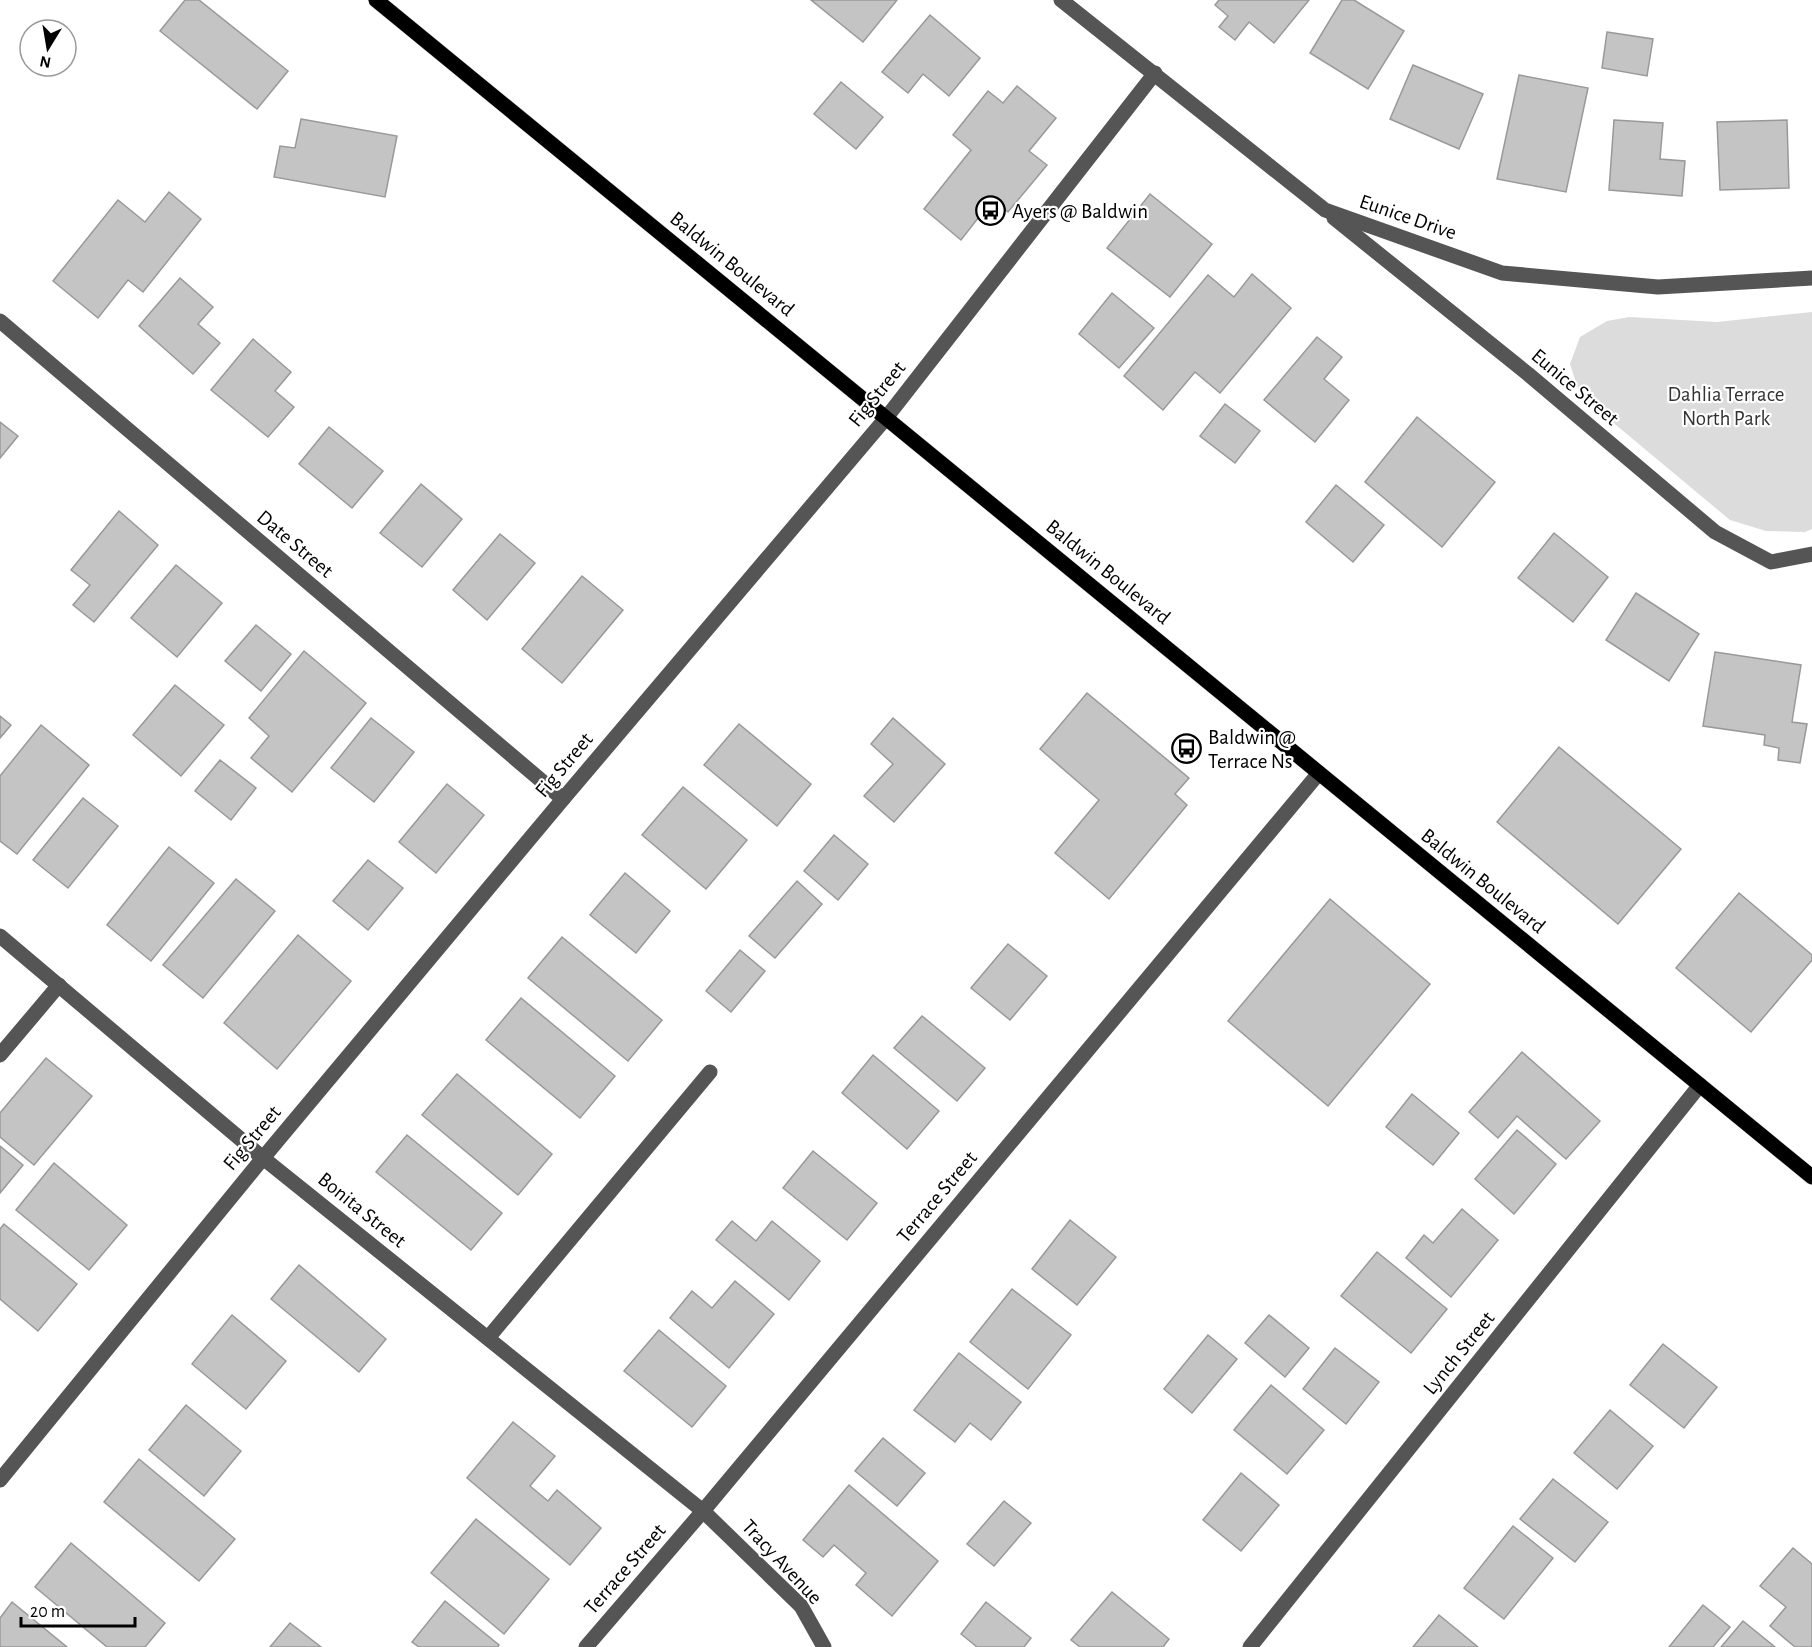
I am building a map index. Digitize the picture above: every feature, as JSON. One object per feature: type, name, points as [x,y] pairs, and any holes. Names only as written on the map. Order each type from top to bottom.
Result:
[{"type":"main road","name":"Baldwin Boulevard","points":[[376,0],[1812,1177]]},
{"type":"street","name":"Eunice Drive","points":[[1061,0],[1325,210],[1502,273],[1658,287],[1812,278]]},
{"type":"street","name":"Fig Street","points":[[0,1480],[263,1158],[886,418],[1155,73]]},
{"type":"street","name":"Eunice Street","points":[[1325,210],[1528,374],[1714,532],[1771,562],[1812,554]]},
{"type":"street","name":"Date Street","points":[[0,321],[563,799]]},
{"type":"street","name":"Terrace Street","points":[[586,1647],[703,1511],[1319,773]]},
{"type":"street","name":"Bonita Street","points":[[0,936],[263,1158],[703,1511]]},
{"type":"street","points":[[0,1055],[58,985]]},
{"type":"street","points":[[488,1338],[710,1072]]},
{"type":"street","name":"Lynch Street","points":[[1250,1647],[1700,1085]]},
{"type":"street","name":"Tracy Avenue","points":[[703,1511],[801,1606],[824,1647]]},
{"type":"green space","name":"Dahlia Terrace North Park","points":[[1812,312],[1812,529],[1805,532],[1766,531],[1730,520],[1580,395],[1570,364],[1580,337],[1607,321],[1629,317],[1717,322]]},
{"type":"building","points":[[185,0],[199,0],[288,71],[257,109],[160,31]]},
{"type":"building","points":[[811,0],[897,0],[863,42]]},
{"type":"building","points":[[1219,0],[1309,0],[1274,43],[1249,22],[1235,40],[1219,27],[1228,16],[1215,5]]},
{"type":"building","points":[[1342,0],[1354,0],[1404,31],[1368,89],[1310,53]]},
{"type":"building","points":[[930,15],[980,58],[949,96],[923,74],[908,93],[882,72]]},
{"type":"building","points":[[1607,32],[1653,39],[1647,76],[1602,68]]},
{"type":"building","points":[[1413,65],[1483,94],[1459,149],[1390,119]]},
{"type":"building","points":[[1519,75],[1588,88],[1566,192],[1497,179]]},
{"type":"building","points":[[841,82],[883,117],[856,149],[814,114]]},
{"type":"building","points":[[1017,86],[1056,118],[1029,151],[1047,165],[1008,212],[993,199],[961,240],[924,209],[971,150],[953,135],[988,91],[1003,103]]},
{"type":"building","points":[[301,119],[397,136],[385,197],[274,177],[280,146],[295,148]]},
{"type":"building","points":[[1614,120],[1663,123],[1660,159],[1685,161],[1682,196],[1609,190]]},
{"type":"building","points":[[1787,120],[1789,188],[1720,190],[1717,122]]},
{"type":"building","points":[[169,192],[201,219],[143,292],[128,280],[98,318],[53,281],[118,200],[145,222]]},
{"type":"building","points":[[1150,194],[1212,244],[1170,297],[1107,248]]},
{"type":"building","points":[[1252,274],[1291,308],[1220,393],[1195,372],[1163,410],[1124,376],[1208,275],[1234,297]]},
{"type":"building","points":[[180,278],[213,307],[198,324],[220,343],[193,374],[139,326]]},
{"type":"building","points":[[1112,293],[1154,328],[1119,368],[1079,334]]},
{"type":"building","points":[[1317,337],[1342,357],[1324,379],[1349,400],[1315,442],[1264,400]]},
{"type":"building","points":[[253,339],[291,372],[275,391],[294,407],[268,437],[211,390]]},
{"type":"building","points":[[1225,404],[1260,431],[1235,463],[1200,436]]},
{"type":"building","points":[[1417,417],[1495,482],[1442,547],[1365,482]]},
{"type":"building","points":[[0,422],[18,436],[0,458]]},
{"type":"building","points":[[329,427],[383,471],[352,508],[299,464]]},
{"type":"building","points":[[421,484],[462,519],[422,567],[380,533]]},
{"type":"building","points":[[1336,485],[1384,525],[1353,562],[1306,522]]},
{"type":"building","points":[[119,511],[158,545],[94,622],[73,605],[90,585],[71,570]]},
{"type":"building","points":[[1554,533],[1608,577],[1573,622],[1518,578]]},
{"type":"building","points":[[500,534],[535,563],[487,620],[453,590]]},
{"type":"building","points":[[176,565],[222,603],[177,657],[131,618]]},
{"type":"building","points":[[582,576],[623,610],[562,683],[522,649]]},
{"type":"building","points":[[1636,593],[1699,634],[1669,681],[1606,640]]},
{"type":"building","points":[[256,625],[291,654],[261,691],[225,661]]},
{"type":"building","points":[[304,651],[366,703],[292,792],[251,758],[269,736],[249,718]]},
{"type":"building","points":[[1715,652],[1801,665],[1792,722],[1807,724],[1800,763],[1778,760],[1779,748],[1764,745],[1765,735],[1703,726]]},
{"type":"building","points":[[175,685],[224,725],[181,776],[133,735]]},
{"type":"building","points":[[1087,693],[1189,778],[1175,794],[1187,805],[1109,899],[1055,853],[1099,800],[1040,749]]},
{"type":"building","points":[[0,716],[11,725],[0,738]]},
{"type":"building","points":[[371,718],[414,752],[374,802],[331,768]]},
{"type":"building","points":[[893,718],[945,764],[894,822],[864,796],[893,764],[871,744]]},
{"type":"building","points":[[739,724],[811,784],[777,826],[704,765]]},
{"type":"building","points":[[41,725],[89,765],[17,854],[0,841],[0,776]]},
{"type":"building","points":[[1559,747],[1681,849],[1618,924],[1497,822]]},
{"type":"building","points":[[220,760],[256,788],[231,820],[195,791]]},
{"type":"building","points":[[447,784],[484,815],[436,873],[399,842]]},
{"type":"building","points":[[683,787],[747,840],[706,889],[642,835]]},
{"type":"building","points":[[83,798],[118,826],[68,888],[33,860]]},
{"type":"building","points":[[834,835],[868,864],[838,900],[804,871]]},
{"type":"building","points":[[169,847],[214,883],[151,961],[107,925]]},
{"type":"building","points":[[368,860],[403,888],[368,930],[333,901]]},
{"type":"building","points":[[625,873],[670,911],[636,953],[590,915]]},
{"type":"building","points":[[236,879],[275,911],[203,998],[163,965]]},
{"type":"building","points":[[797,881],[822,904],[775,958],[749,936]]},
{"type":"building","points":[[1739,893],[1812,955],[1812,960],[1751,1032],[1676,968]]},
{"type":"building","points":[[1330,899],[1430,984],[1328,1106],[1228,1021]]},
{"type":"building","points":[[298,935],[351,981],[277,1069],[224,1023]]},
{"type":"building","points":[[562,937],[662,1020],[628,1061],[528,978]]},
{"type":"building","points":[[1008,944],[1047,976],[1010,1020],[971,988]]},
{"type":"building","points":[[740,950],[765,971],[731,1012],[706,991]]},
{"type":"building","points":[[521,998],[615,1076],[580,1118],[486,1040]]},
{"type":"building","points":[[922,1016],[985,1068],[957,1101],[894,1048]]},
{"type":"building","points":[[1522,1052],[1600,1121],[1566,1159],[1517,1116],[1498,1138],[1469,1112]]},
{"type":"building","points":[[873,1055],[939,1111],[907,1149],[842,1093]]},
{"type":"building","points":[[46,1058],[92,1096],[34,1165],[0,1137],[0,1113]]},
{"type":"building","points":[[457,1074],[552,1154],[518,1195],[422,1115]]},
{"type":"building","points":[[1412,1094],[1459,1133],[1433,1165],[1386,1127]]},
{"type":"building","points":[[1517,1130],[1556,1164],[1514,1214],[1475,1179]]},
{"type":"building","points":[[407,1135],[502,1213],[471,1250],[376,1172]]},
{"type":"building","points":[[0,1146],[23,1165],[0,1193]]},
{"type":"building","points":[[813,1151],[877,1203],[847,1240],[783,1188]]},
{"type":"building","points":[[54,1163],[127,1225],[89,1270],[16,1210]]},
{"type":"building","points":[[1462,1209],[1498,1240],[1451,1297],[1406,1258],[1424,1235],[1433,1243]]},
{"type":"building","points":[[1070,1220],[1116,1257],[1077,1305],[1032,1269]]},
{"type":"building","points":[[732,1221],[756,1241],[772,1221],[820,1261],[789,1300],[716,1240]]},
{"type":"building","points":[[4,1224],[77,1284],[38,1331],[0,1299],[0,1229]]},
{"type":"building","points":[[1377,1252],[1447,1309],[1411,1353],[1341,1296]]},
{"type":"building","points":[[299,1265],[386,1339],[359,1372],[271,1299]]},
{"type":"building","points":[[735,1281],[774,1314],[729,1368],[670,1318],[692,1291],[712,1308]]},
{"type":"building","points":[[1012,1289],[1071,1335],[1028,1389],[970,1342]]},
{"type":"building","points":[[232,1315],[286,1361],[246,1409],[192,1364]]},
{"type":"building","points":[[1269,1315],[1309,1348],[1285,1377],[1245,1343]]},
{"type":"building","points":[[659,1330],[726,1386],[692,1427],[624,1371]]},
{"type":"building","points":[[1208,1335],[1237,1359],[1192,1413],[1164,1389]]},
{"type":"building","points":[[1663,1344],[1717,1387],[1684,1428],[1630,1385]]},
{"type":"building","points":[[1335,1348],[1379,1382],[1346,1424],[1303,1389]]},
{"type":"building","points":[[959,1353],[1021,1402],[991,1440],[970,1423],[955,1442],[914,1410]]},
{"type":"building","points":[[1271,1385],[1324,1430],[1287,1474],[1234,1430]]},
{"type":"building","points":[[186,1405],[241,1451],[204,1496],[149,1450]]},
{"type":"building","points":[[1610,1410],[1653,1446],[1617,1489],[1574,1453]]},
{"type":"building","points":[[513,1422],[555,1456],[530,1486],[548,1501],[557,1490],[601,1528],[570,1565],[467,1478]]},
{"type":"building","points":[[883,1438],[925,1473],[897,1506],[855,1471]]},
{"type":"building","points":[[139,1459],[235,1539],[199,1581],[104,1502]]},
{"type":"building","points":[[1241,1473],[1279,1505],[1241,1551],[1203,1520]]},
{"type":"building","points":[[1553,1479],[1608,1522],[1575,1562],[1520,1519]]},
{"type":"building","points":[[849,1485],[938,1561],[892,1616],[856,1585],[866,1573],[834,1545],[823,1557],[803,1540]]},
{"type":"building","points":[[1004,1501],[1031,1523],[994,1566],[967,1544]]},
{"type":"building","points":[[476,1519],[549,1579],[504,1634],[431,1573]]},
{"type":"building","points":[[1513,1526],[1553,1558],[1504,1619],[1464,1588]]},
{"type":"building","points":[[71,1543],[165,1623],[145,1647],[107,1647],[35,1587]]},
{"type":"building","points":[[1793,1548],[1812,1564],[1812,1647],[1795,1647],[1770,1626],[1786,1607],[1760,1586]]},
{"type":"building","points":[[1112,1592],[1169,1639],[1163,1647],[1080,1647],[1071,1640]]},
{"type":"building","points":[[445,1601],[499,1645],[498,1647],[419,1647],[412,1642]]},
{"type":"building","points":[[12,1602],[67,1647],[0,1647],[0,1618]]},
{"type":"building","points":[[986,1602],[1031,1638],[1024,1647],[977,1647],[961,1634]]},
{"type":"building","points":[[1703,1605],[1730,1627],[1713,1647],[1669,1647]]},
{"type":"building","points":[[1439,1615],[1478,1647],[1413,1647]]},
{"type":"building","points":[[1743,1621],[1775,1647],[1721,1647]]},
{"type":"building","points":[[290,1623],[321,1647],[270,1647]]},
{"type":"place","name":"Ayers @ Baldwin","points":[[991,211]]},
{"type":"place","name":"Baldwin @ Terrace Ns","points":[[1187,749]]}]
